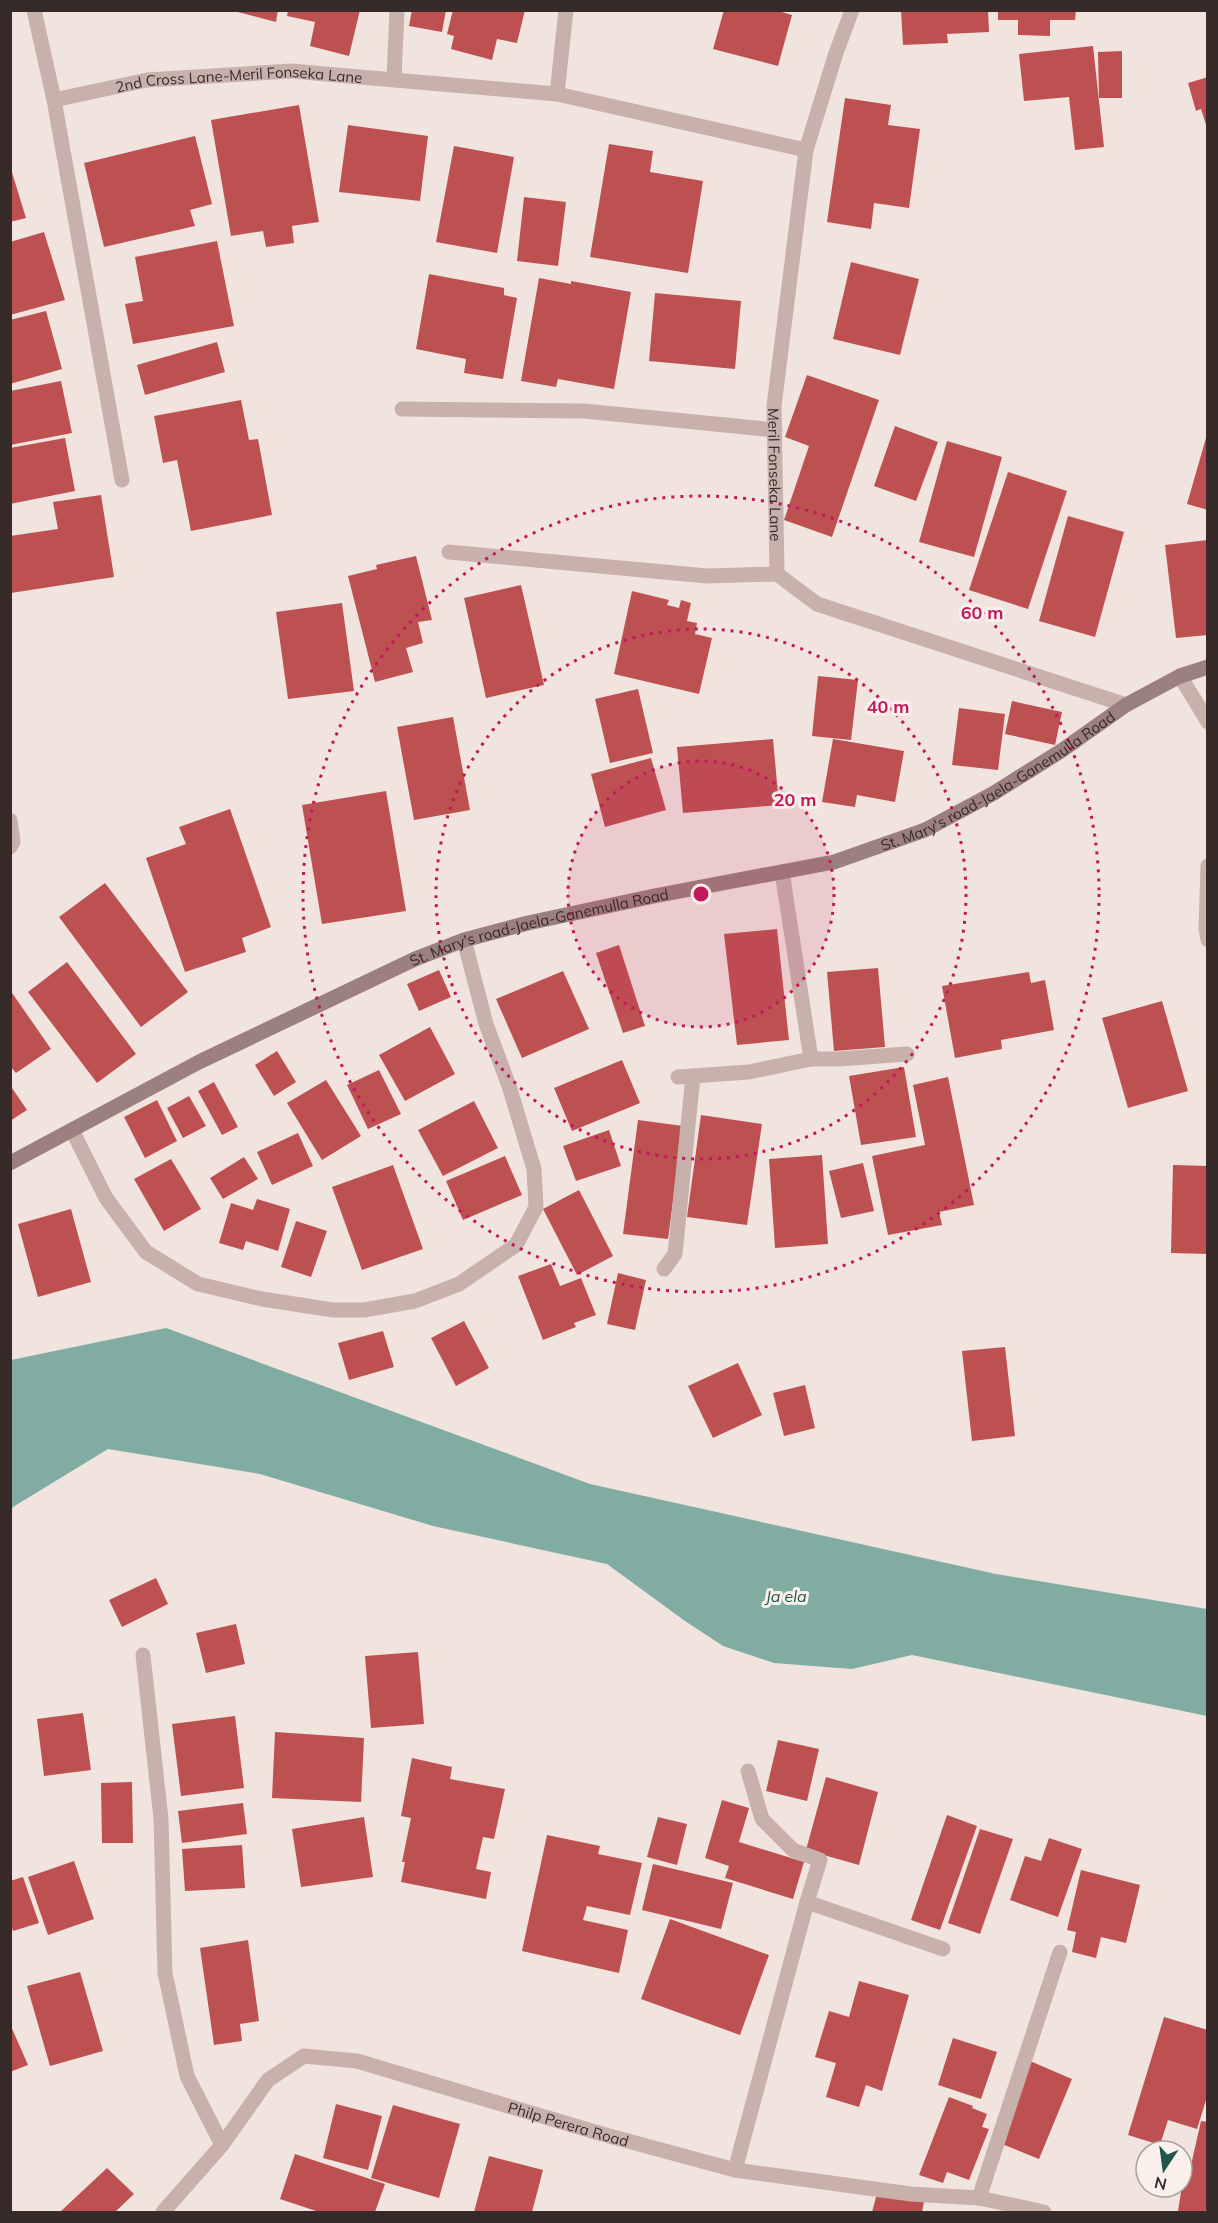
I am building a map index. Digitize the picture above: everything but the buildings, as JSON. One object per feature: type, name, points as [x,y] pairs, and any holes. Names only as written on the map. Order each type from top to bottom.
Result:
[{"type":"main road","name":"St. Mary's road-Jaela-Ganemulla Road","points":[[10,1162],[199,1062],[415,959],[464,940],[528,923],[642,898],[834,862],[925,830],[994,793],[1061,751],[1126,705],[1180,676],[1208,667]]},
{"type":"street","points":[[34,10],[54,100],[122,480]]},
{"type":"street","points":[[394,79],[397,10]]},
{"type":"street","points":[[557,94],[566,10]]},
{"type":"street","name":"Meril Fonseka Lane","points":[[777,574],[774,406],[806,150],[852,10]]},
{"type":"street","name":"2nd Cross Lane-Meril Fonseka Lane","points":[[54,100],[147,80],[291,71],[557,94],[806,150]]},
{"type":"street","points":[[402,409],[584,411],[775,430]]},
{"type":"street","points":[[449,552],[707,576],[777,574],[817,604],[1126,705]]},
{"type":"street","points":[[1180,676],[1208,722]]},
{"type":"street","points":[[10,820],[13,842],[10,847]]},
{"type":"street","points":[[1208,866],[1206,928],[1208,940]]},
{"type":"street","points":[[782,872],[811,1059]]},
{"type":"street","points":[[72,1130],[106,1198],[146,1252],[198,1284],[262,1299],[333,1310],[364,1310],[415,1301],[459,1284],[516,1245],[536,1207],[534,1169],[509,1086],[486,1023],[464,940]]},
{"type":"street","points":[[664,1269],[675,1254],[685,1076],[749,1072],[811,1059],[907,1054]]},
{"type":"street","points":[[143,1655],[161,1819],[165,1972],[187,2076],[222,2145]]},
{"type":"street","points":[[735,2170],[820,1860],[793,1850],[762,1819],[748,1771]]},
{"type":"street","points":[[807,1902],[943,1949]]},
{"type":"street","points":[[979,2198],[1060,1952]]},
{"type":"street","name":"Philp Perera Road","points":[[163,2212],[222,2145],[268,2080],[304,2056],[357,2061],[602,2134],[735,2170],[911,2194],[979,2198],[1044,2212]]},
{"type":"water","name":"Ja ela","points":[[166,1328],[590,1484],[996,1574],[1207,1609],[1207,1716],[912,1655],[852,1669],[774,1663],[723,1646],[607,1564],[433,1526],[260,1474],[108,1449],[13,1507],[11,1511],[11,1360]]}]
